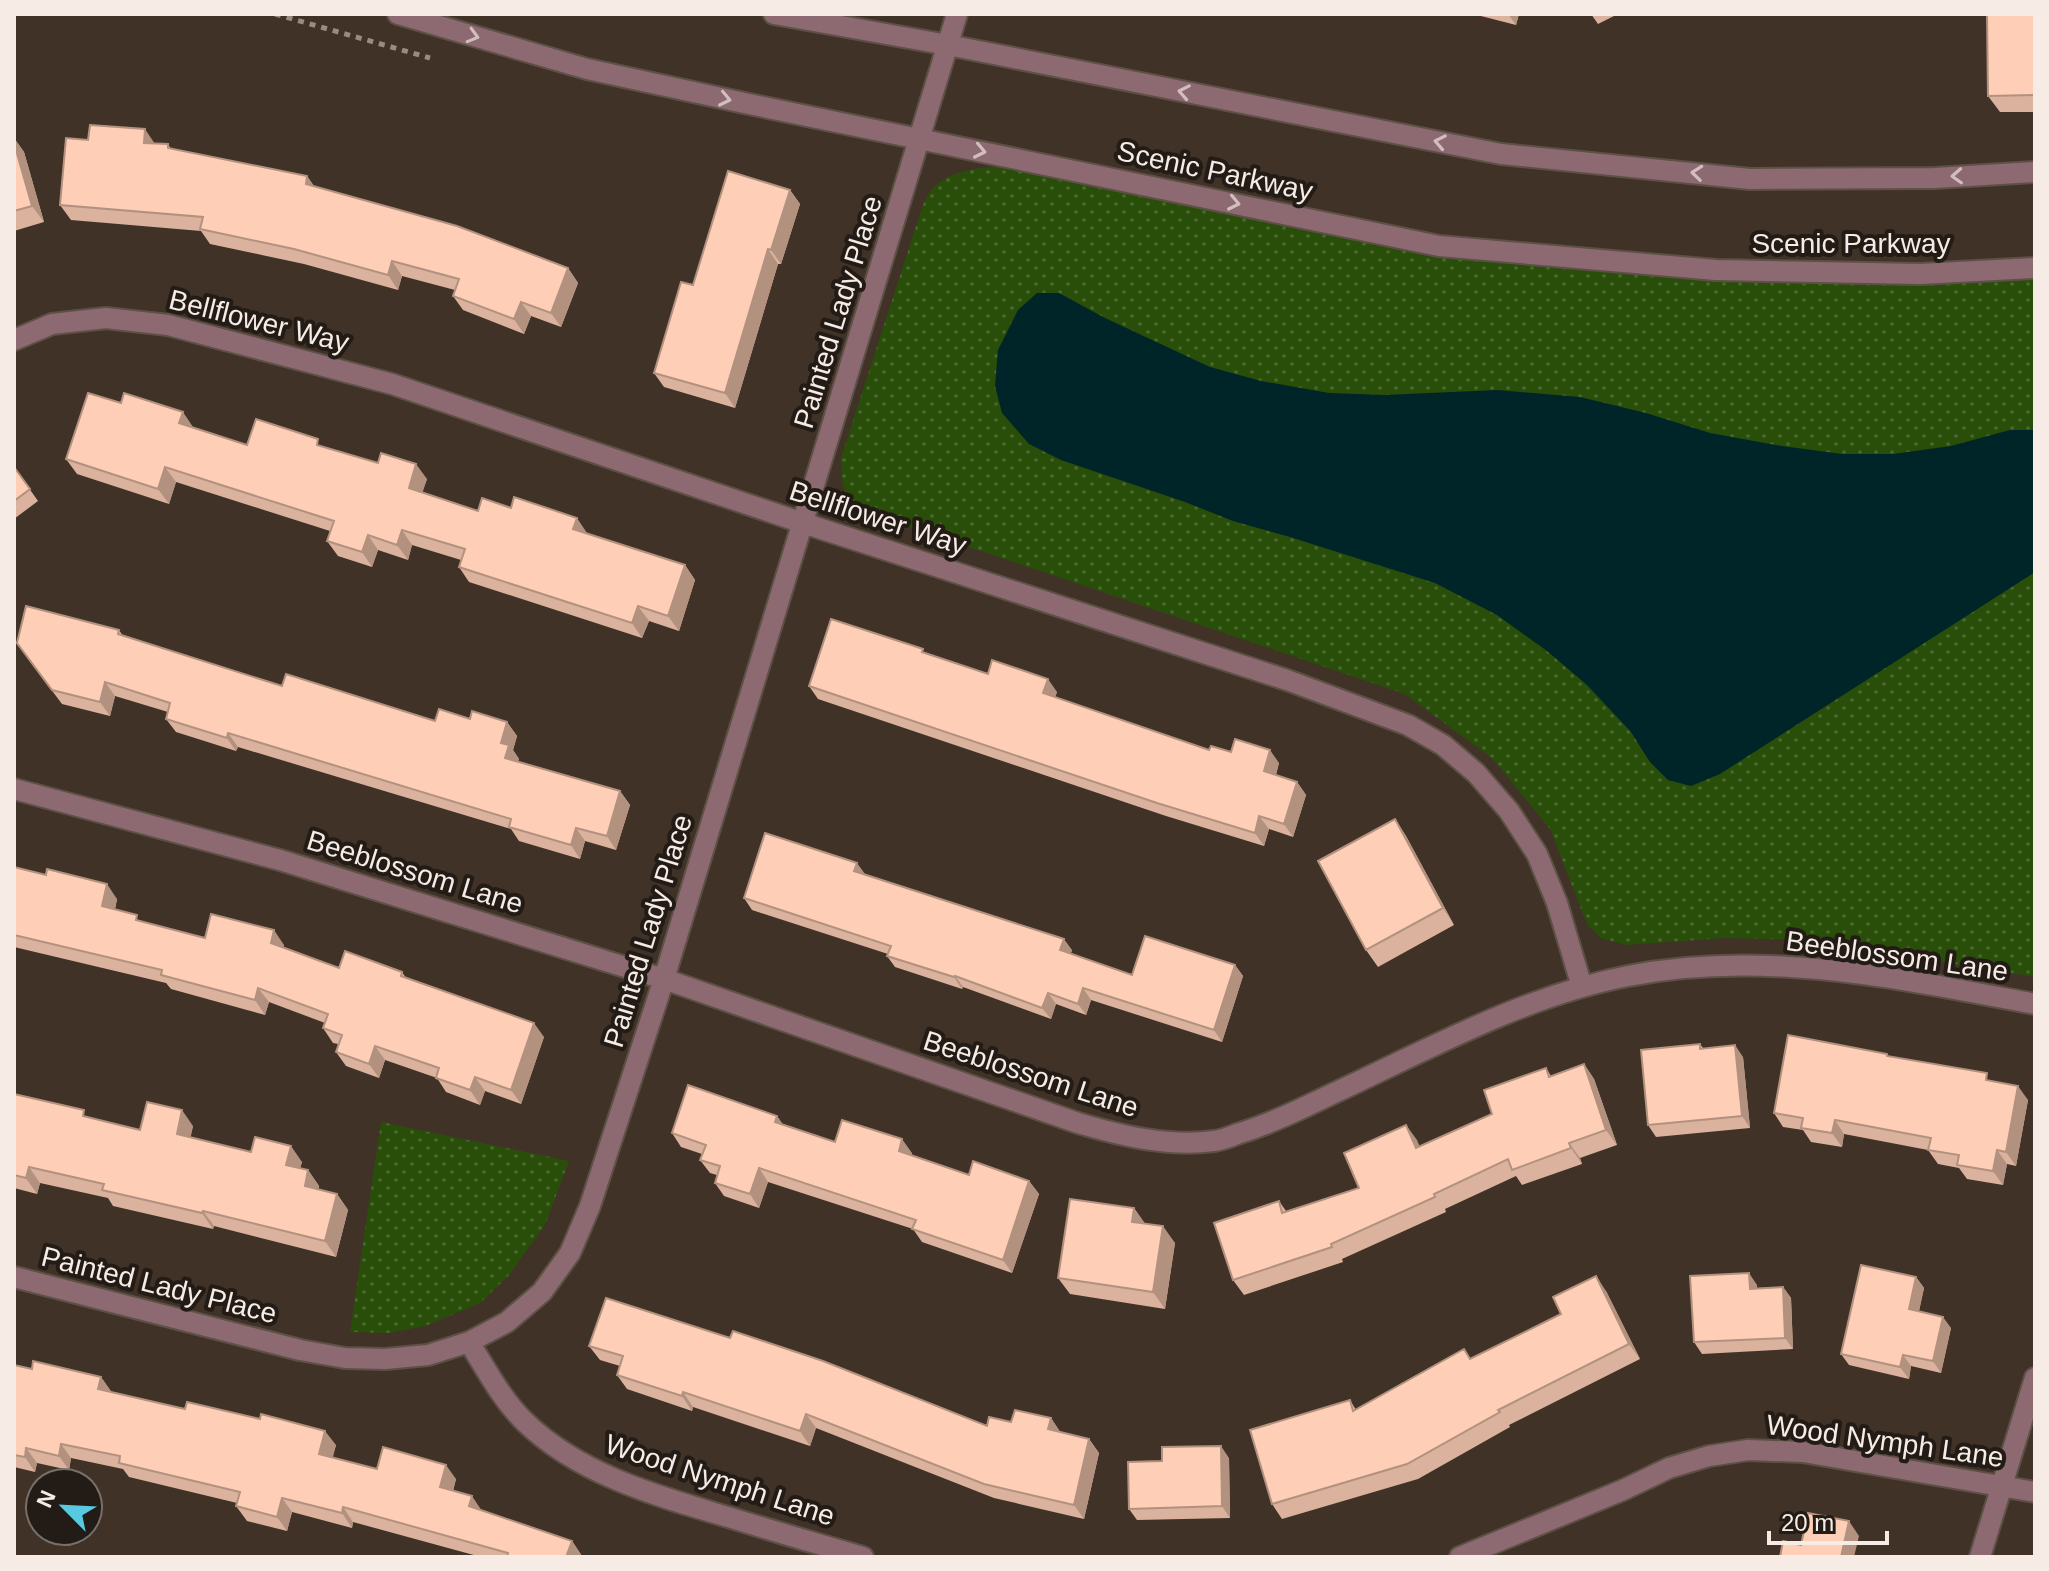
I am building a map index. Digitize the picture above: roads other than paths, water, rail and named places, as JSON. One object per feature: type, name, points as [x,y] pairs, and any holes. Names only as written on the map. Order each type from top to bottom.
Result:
[{"type":"street","name":"Scenic Parkway","points":[[398,14],[587,69],[1439,246],[1716,270],[1920,274],[2035,268]]},
{"type":"street","points":[[774,14],[948,45],[1501,154],[1750,179],[1935,178],[2035,172]]},
{"type":"street","name":"Painted Lady Place","points":[[14,1277],[300,1350],[345,1358],[385,1359],[428,1355],[469,1342],[507,1322],[542,1292],[570,1253],[590,1206],[664,979],[957,14]]},
{"type":"street","name":"Bellflower Way","points":[[14,340],[52,324],[106,318],[168,325],[392,384],[803,523],[1287,680],[1408,725],[1443,745],[1476,773],[1509,811],[1537,854],[1557,903],[1582,987]]},
{"type":"street","name":"Beeblossom Lane","points":[[14,789],[280,860],[664,979],[1078,1123],[1124,1136],[1165,1142],[1216,1141],[1260,1127],[1503,1015],[1582,987],[1629,976],[1689,968],[1765,966],[1827,970],[1901,979],[2035,1004]]},
{"type":"street","name":"Wood Nymph Lane","points":[[469,1342],[523,1421],[554,1447],[602,1475],[685,1505],[863,1557]]},
{"type":"street","points":[[1980,1557],[2035,1378]]},
{"type":"street","name":"Wood Nymph Lane","points":[[1460,1557],[1669,1468],[1709,1456],[1748,1450],[1803,1452],[2035,1492]]},
{"type":"water","points":[[1037,293],[1059,293],[1210,367],[1261,381],[1329,393],[1384,395],[1498,390],[1580,397],[1710,433],[1842,454],[1893,454],[1951,446],[2010,430],[2035,430],[2035,572],[1720,774],[1691,786],[1668,780],[1650,762],[1631,732],[1587,685],[1497,615],[1435,583],[1233,521],[1061,460],[1029,444],[1002,413],[995,386],[998,350],[1018,310]]}]
